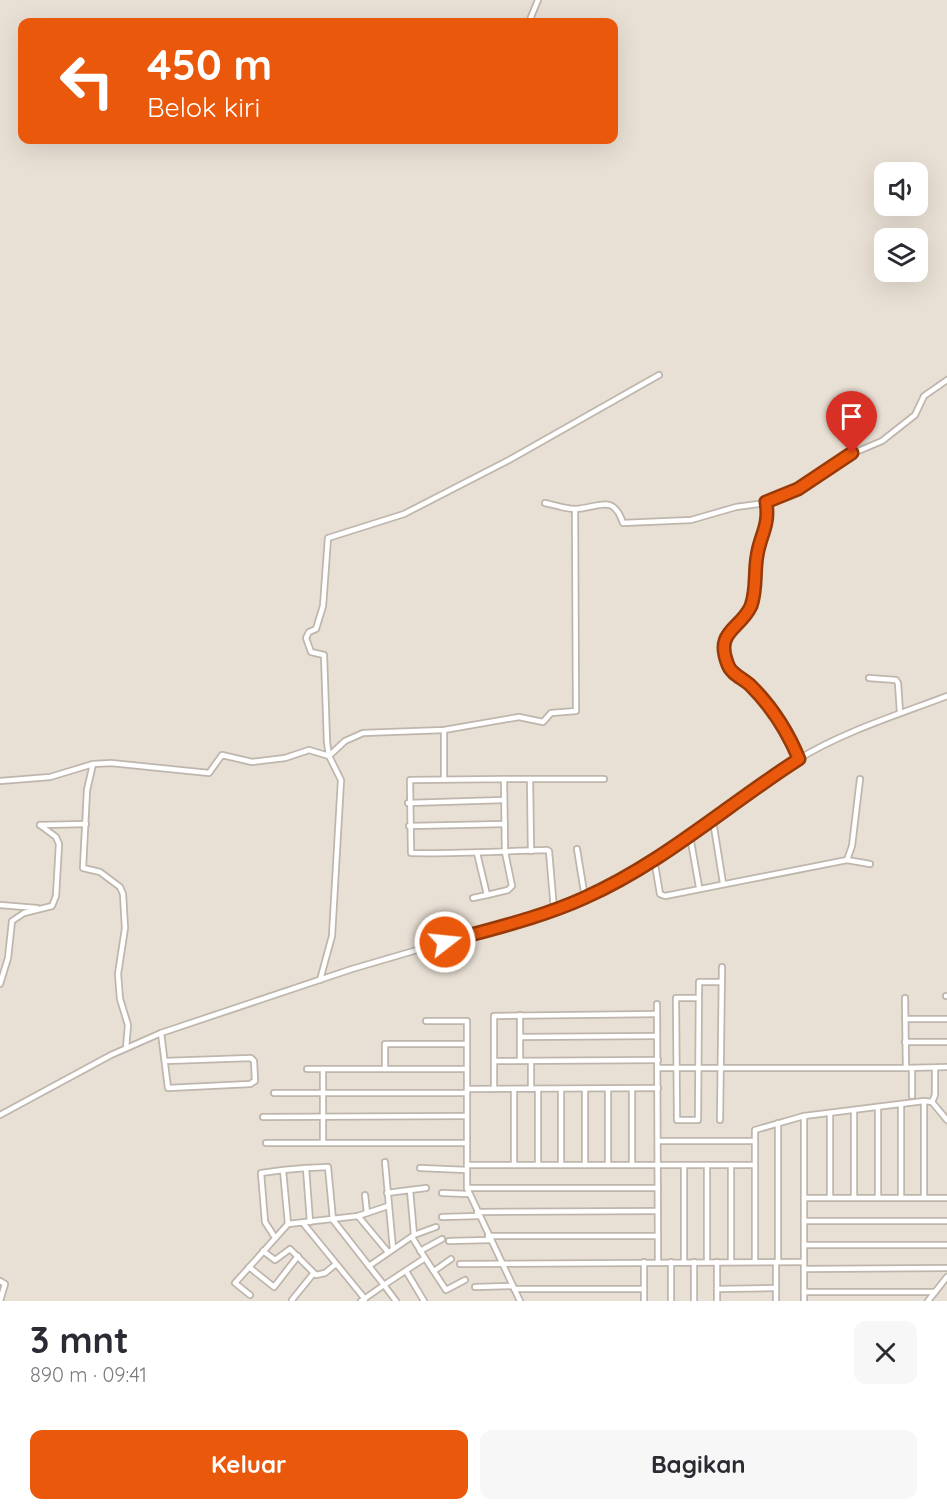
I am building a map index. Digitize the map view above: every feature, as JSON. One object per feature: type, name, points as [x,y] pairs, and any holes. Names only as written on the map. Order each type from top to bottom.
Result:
[{"type":"street","points":[[531,18],[538,0]]},
{"type":"street","points":[[320,980],[332,936],[341,780],[329,756],[324,655],[311,652],[306,638],[309,632],[316,629],[323,606],[328,538],[404,514],[503,463],[659,375]]},
{"type":"street","points":[[545,503],[575,509],[610,505],[619,510],[623,523],[699,519],[721,510],[766,502],[798,489],[844,457],[882,441],[915,415],[924,396],[947,380]]},
{"type":"street","points":[[766,502],[768,523],[757,556],[752,604],[746,615],[726,634],[724,645],[728,666],[750,685],[775,712],[799,759]]},
{"type":"street","points":[[329,756],[345,741],[363,733],[444,730],[519,717],[543,722],[551,713],[576,711],[575,509]]},
{"type":"street","points":[[869,678],[886,678],[898,683],[900,713]]},
{"type":"street","points":[[0,1115],[126,1048],[161,1033],[320,980],[554,910],[585,898],[690,836],[799,759],[841,737],[947,696]]},
{"type":"street","points":[[444,730],[444,779]]},
{"type":"street","points":[[0,781],[51,777],[93,764],[111,763],[210,774],[222,755],[252,762],[285,758],[309,750],[329,756]]},
{"type":"street","points":[[93,764],[87,790],[83,868],[100,872],[113,881],[120,887],[124,900],[125,928],[118,974],[120,999],[128,1025],[126,1048]]},
{"type":"street","points":[[530,779],[531,851]]},
{"type":"street","points":[[554,910],[550,853],[547,850],[411,853],[408,803],[410,780],[604,779]]},
{"type":"street","points":[[847,860],[852,846],[860,779]]},
{"type":"street","points":[[473,898],[511,888],[505,852],[504,780]]},
{"type":"street","points":[[408,803],[504,800]]},
{"type":"street","points":[[713,821],[723,883]]},
{"type":"street","points":[[0,984],[8,958],[12,921],[24,913],[49,907],[56,896],[59,844],[56,837],[40,825],[86,824]]},
{"type":"street","points":[[409,826],[505,824]]},
{"type":"street","points":[[690,836],[699,887]]},
{"type":"street","points":[[577,849],[585,898]]},
{"type":"street","points":[[477,853],[487,895]]},
{"type":"street","points":[[654,859],[660,894],[847,860],[870,864]]},
{"type":"street","points":[[0,905],[49,907]]},
{"type":"street","points":[[720,1120],[722,967]]},
{"type":"street","points":[[699,998],[675,998],[677,1120],[698,1120],[699,1068],[699,998],[699,982],[722,982]]},
{"type":"street","points":[[905,998],[905,1042],[912,1096]]},
{"type":"street","points":[[657,1004],[658,1262]]},
{"type":"street","points":[[494,1089],[494,1016],[657,1014]]},
{"type":"street","points":[[520,1015],[520,1061]]},
{"type":"street","points":[[905,1019],[947,1019]]},
{"type":"street","points":[[426,1021],[467,1021],[468,1191],[520,1301]]},
{"type":"street","points":[[161,1033],[168,1088],[250,1084],[255,1081],[254,1061],[251,1058],[165,1061]]},
{"type":"street","points":[[520,1037],[657,1036]]},
{"type":"street","points":[[905,1042],[947,1042]]},
{"type":"street","points":[[385,1069],[385,1044],[466,1044]]},
{"type":"street","points":[[494,1061],[657,1060]]},
{"type":"street","points":[[531,1061],[535,1089],[538,1165]]},
{"type":"street","points":[[657,1068],[947,1067]]},
{"type":"street","points":[[932,1102],[935,1095],[935,1068]]},
{"type":"street","points":[[307,1069],[467,1069]]},
{"type":"street","points":[[322,1069],[323,1143]]},
{"type":"street","points":[[514,1089],[514,1165]]},
{"type":"street","points":[[561,1089],[561,1165]]},
{"type":"street","points":[[585,1089],[585,1165]]},
{"type":"street","points":[[608,1089],[608,1165]]},
{"type":"street","points":[[632,1089],[632,1165]]},
{"type":"street","points":[[274,1093],[658,1089]]},
{"type":"street","points":[[924,1101],[924,1198]]},
{"type":"street","points":[[755,1262],[755,1130],[804,1116],[924,1101],[932,1102],[947,1119]]},
{"type":"street","points":[[901,1104],[901,1198]]},
{"type":"street","points":[[878,1107],[878,1198]]},
{"type":"street","points":[[854,1110],[854,1198]]},
{"type":"street","points":[[830,1113],[830,1198]]},
{"type":"street","points":[[262,1116],[467,1116]]},
{"type":"street","points":[[804,1116],[804,1301]]},
{"type":"street","points":[[776,1301],[778,1123]]},
{"type":"street","points":[[658,1141],[755,1141]]},
{"type":"street","points":[[266,1143],[467,1143]]},
{"type":"street","points":[[385,1162],[390,1251]]},
{"type":"street","points":[[420,1168],[514,1165],[755,1165]]},
{"type":"street","points":[[684,1165],[684,1262]]},
{"type":"street","points":[[707,1165],[707,1262]]},
{"type":"street","points":[[731,1165],[731,1262]]},
{"type":"street","points":[[274,1236],[265,1222],[260,1174],[328,1167],[333,1220],[396,1301]]},
{"type":"street","points":[[306,1168],[310,1222]]},
{"type":"street","points":[[283,1170],[288,1224]]},
{"type":"street","points":[[387,1193],[426,1188]]},
{"type":"street","points":[[442,1193],[658,1188]]},
{"type":"street","points":[[410,1191],[413,1236],[420,1251],[446,1290],[465,1280]]},
{"type":"street","points":[[364,1195],[367,1213]]},
{"type":"street","points":[[804,1198],[947,1198]]},
{"type":"street","points":[[250,1295],[235,1284],[274,1236],[288,1224],[358,1216],[388,1206]]},
{"type":"street","points":[[442,1216],[658,1211]]},
{"type":"street","points":[[358,1216],[390,1251]]},
{"type":"street","points":[[804,1221],[947,1221]]},
{"type":"street","points":[[303,1223],[364,1300],[425,1258]]},
{"type":"street","points":[[369,1266],[413,1236],[436,1227]]},
{"type":"street","points":[[449,1240],[658,1236]]},
{"type":"street","points":[[420,1251],[442,1239]]},
{"type":"street","points":[[804,1245],[947,1245]]},
{"type":"street","points":[[263,1251],[275,1260],[289,1249],[313,1274],[320,1275],[336,1264]]},
{"type":"street","points":[[249,1266],[274,1287],[298,1256]]},
{"type":"street","points":[[434,1271],[451,1259]]},
{"type":"street","points":[[644,1262],[644,1301]]},
{"type":"street","points":[[670,1262],[670,1301]]},
{"type":"street","points":[[694,1262],[694,1301]]},
{"type":"street","points":[[717,1262],[717,1301]]},
{"type":"street","points":[[460,1264],[804,1262]]},
{"type":"street","points":[[804,1269],[947,1268]]},
{"type":"street","points":[[406,1271],[424,1301]]},
{"type":"street","points":[[292,1300],[313,1274]]},
{"type":"street","points":[[928,1301],[947,1276]]},
{"type":"street","points":[[0,1281],[5,1284],[0,1301]]},
{"type":"street","points":[[475,1287],[644,1289]]},
{"type":"street","points":[[717,1288],[776,1288]]},
{"type":"street","points":[[804,1292],[935,1292]]},
{"type":"route","points":[[445,942],[554,910],[585,898],[623,878],[690,836],[799,759],[784,725],[775,712],[750,685],[731,671],[724,645],[726,634],[746,615],[752,604],[757,556],[768,523],[766,502],[798,489],[852,453]]}]
